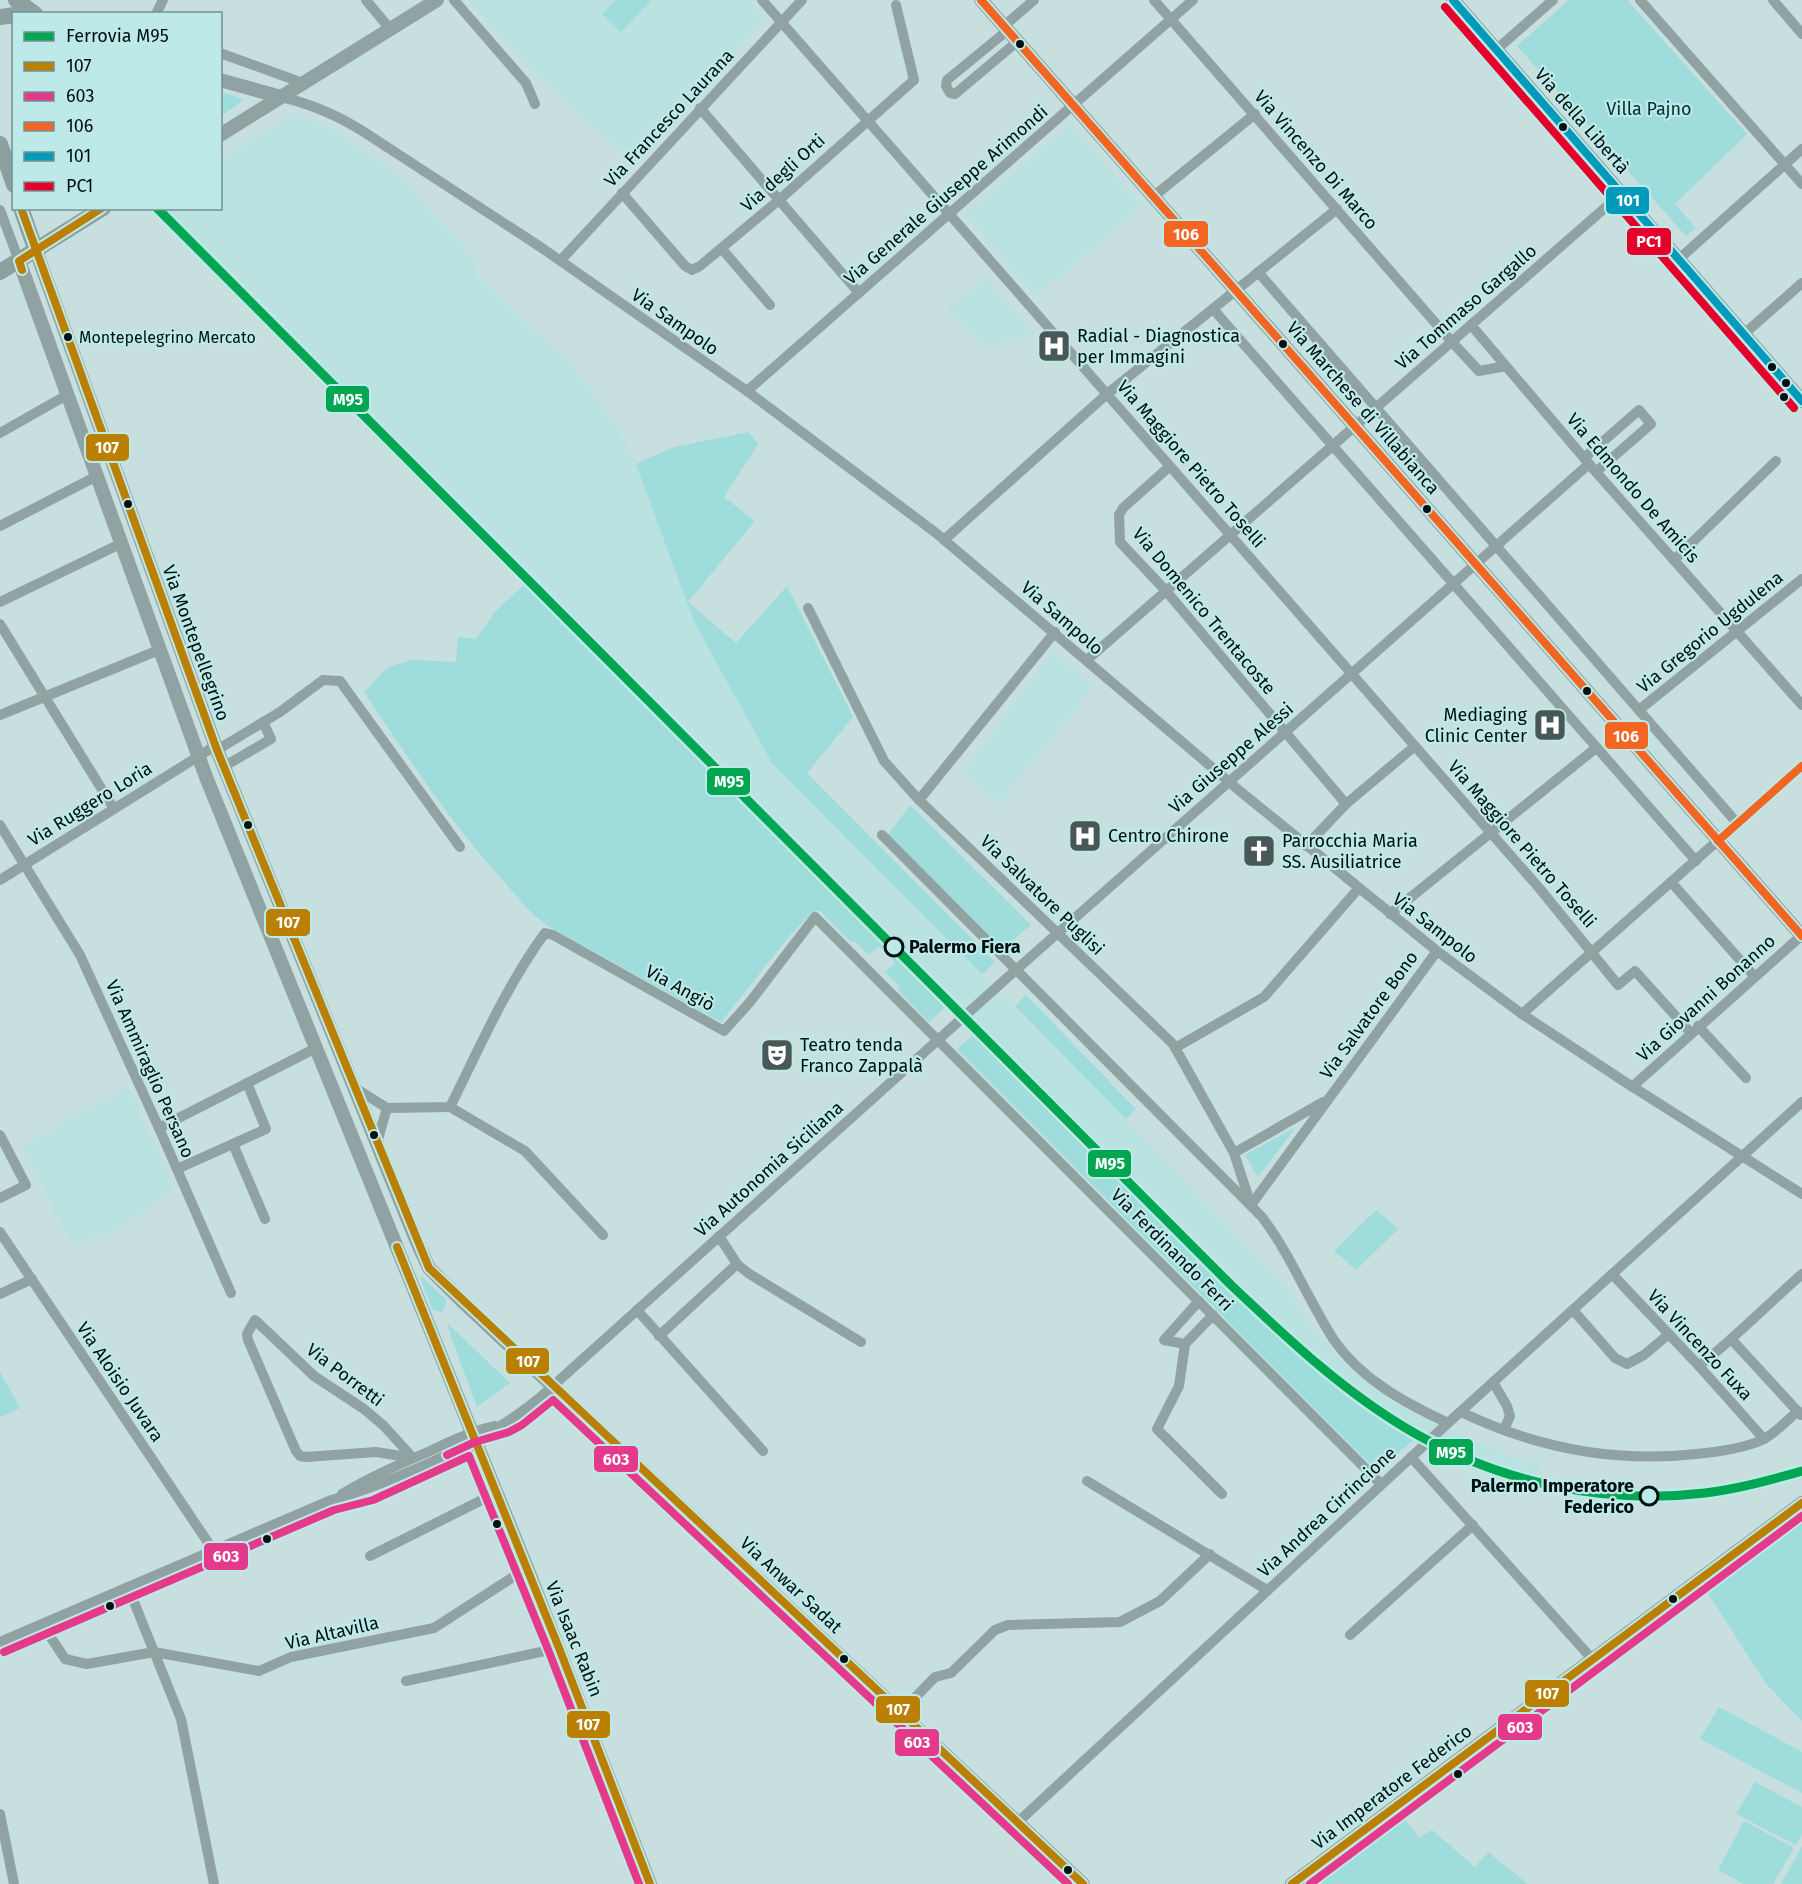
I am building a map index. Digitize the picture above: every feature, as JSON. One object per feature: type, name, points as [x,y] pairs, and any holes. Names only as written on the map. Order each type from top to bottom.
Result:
[{"type":"main road","points":[[16,0],[31,12]]},
{"type":"main road","points":[[0,144],[12,179]]},
{"type":"main road","points":[[22,210],[36,251]]},
{"type":"main road","points":[[0,273],[17,255],[36,251],[100,210]]},
{"type":"street","points":[[366,0],[390,29]]},
{"type":"street","points":[[222,134],[437,0]]},
{"type":"street","points":[[454,0],[526,83],[535,104]]},
{"type":"street","name":"Via Maggiore Pietro Toselli","points":[[762,0],[1352,674],[1618,985],[1635,971],[1695,1029]]},
{"type":"street","name":"Via Francesco Laurana","points":[[561,260],[802,0]]},
{"type":"street","name":"Via Marchese di Villabianca","points":[[981,0],[1007,26],[1238,288],[1720,839],[1802,936]]},
{"type":"street","name":"Via Marchese di Villabianca","points":[[989,0],[1018,41],[1076,104]]},
{"type":"street","points":[[1018,41],[955,94],[950,93],[946,86],[947,80],[1034,0]]},
{"type":"street","name":"Via Vincenzo Di Marco","points":[[1154,0],[1452,342]]},
{"type":"street","name":"Via Generale Giuseppe Arimondi","points":[[747,391],[1193,0]]},
{"type":"street","name":"Via della Libertà","points":[[1453,0],[1802,400]]},
{"type":"street","points":[[1497,49],[1553,0]]},
{"type":"street","points":[[1640,0],[1802,184]]},
{"type":"street","points":[[1778,2],[1802,34]]},
{"type":"street","name":"Via degli Orti","points":[[622,193],[685,266],[692,270],[700,266],[779,200],[914,80],[896,5]]},
{"type":"street","points":[[222,54],[303,83]]},
{"type":"street","points":[[222,81],[281,97]]},
{"type":"street","name":"Via Sampolo","points":[[281,97],[308,103],[336,114],[561,260],[747,391],[944,540],[1228,782],[1437,951],[1522,1014],[1632,1087],[1802,1194]]},
{"type":"street","points":[[700,108],[859,293]]},
{"type":"street","points":[[1156,195],[1255,114]]},
{"type":"street","points":[[1679,259],[1802,149]]},
{"type":"street","name":"Via Tommaso Gargallo","points":[[1087,660],[1622,194]]},
{"type":"street","points":[[944,540],[1107,394],[1337,209]]},
{"type":"street","points":[[0,210],[17,255]]},
{"type":"street","points":[[722,249],[770,305]]},
{"type":"street","name":"Via Montepellegrino","points":[[36,251],[223,767],[429,1268]]},
{"type":"street","name":"Via Montepellegrino","points":[[17,255],[198,757],[473,1437]]},
{"type":"street","name":"Via Marchese di Villabianca","points":[[1258,272],[1737,823]]},
{"type":"street","points":[[1744,334],[1802,283]]},
{"type":"street","points":[[36,307],[53,301]]},
{"type":"street","points":[[1213,309],[1695,861]]},
{"type":"street","name":"Via Edmondo De Amicis","points":[[1471,325],[1590,465],[1802,705]]},
{"type":"street","points":[[1452,342],[1479,371],[1506,366]]},
{"type":"street","points":[[0,433],[68,395]]},
{"type":"street","points":[[1640,410],[1651,424],[1590,465],[1640,410]]},
{"type":"street","points":[[1674,560],[1776,461]]},
{"type":"street","name":"Via Giuseppe Alessi","points":[[1012,974],[1590,465]]},
{"type":"street","name":"Via Domenico Trentacoste","points":[[1170,467],[1123,508],[1119,515],[1120,542],[1166,591],[1347,804]]},
{"type":"street","points":[[0,526],[96,476]]},
{"type":"street","points":[[0,602],[120,544]]},
{"type":"street","name":"Via Gregorio Ugdulena","points":[[1639,711],[1802,579]]},
{"type":"street","name":"Via Salvatore Puglisi","points":[[808,608],[884,761],[919,800],[1175,1048],[1234,1153],[1262,1216],[1281,1243],[1320,1317],[1349,1358],[1377,1384],[1399,1399],[1448,1423]]},
{"type":"street","points":[[0,624],[114,809]]},
{"type":"street","points":[[919,800],[1053,634]]},
{"type":"street","points":[[0,715],[159,650]]},
{"type":"street","name":"Via Ruggero Loria","points":[[0,880],[198,757],[263,722],[323,680],[340,681],[460,847]]},
{"type":"street","points":[[223,767],[271,739],[263,722]]},
{"type":"street","points":[[1306,846],[1347,804],[1414,746]]},
{"type":"street","points":[[1390,914],[1596,748]]},
{"type":"street","points":[[1522,1014],[1802,766]]},
{"type":"street","name":"Via Ammiraglio Persano","points":[[0,825],[80,955],[231,1293]]},
{"type":"street","name":"Via Salvatore Puglisi","points":[[882,835],[1012,974],[1254,1201]]},
{"type":"street","points":[[1671,882],[1755,977]]},
{"type":"street","points":[[1175,1048],[1264,997],[1358,889]]},
{"type":"street","name":"Via Angiò","points":[[450,1107],[532,950],[545,933],[553,935],[724,1031],[750,1002],[815,917],[942,1036]]},
{"type":"street","name":"Via Giovanni Bonanno","points":[[1632,1087],[1802,936]]},
{"type":"street","name":"Via Salvatore Bono","points":[[1254,1201],[1437,951]]},
{"type":"street","name":"Via Autonomia Siciliana","points":[[473,1437],[515,1417],[552,1386],[1012,974]]},
{"type":"street","points":[[297,1001],[316,994]]},
{"type":"street","points":[[1695,1029],[1746,1078]]},
{"type":"street","name":"Via Ferdinando Ferri","points":[[942,1036],[1199,1301],[1382,1484]]},
{"type":"street","points":[[159,1128],[316,1048]]},
{"type":"street","points":[[177,1169],[266,1129],[247,1083]]},
{"type":"street","points":[[355,1088],[387,1108],[450,1107],[525,1151],[603,1235]]},
{"type":"street","name":"Via Salvatore Bono","points":[[1234,1153],[1328,1099]]},
{"type":"street","name":"Via Andrea Cirrincione","points":[[1017,1823],[1448,1423],[1802,1102]]},
{"type":"street","points":[[377,1143],[387,1108]]},
{"type":"street","points":[[0,1136],[26,1185],[0,1198]]},
{"type":"street","points":[[233,1144],[265,1219]]},
{"type":"street","name":"Via Aloisio Juvara","points":[[0,1232],[213,1550]]},
{"type":"street","points":[[719,1236],[737,1264],[861,1342]]},
{"type":"street","points":[[398,1250],[417,1242]]},
{"type":"street","points":[[659,1336],[737,1264]]},
{"type":"street","name":"Via Anwar Sadat","points":[[429,1268],[1083,1884]]},
{"type":"street","name":"Via Vincenzo Fuxa","points":[[1612,1274],[1764,1439]]},
{"type":"street","points":[[1699,1366],[1732,1340],[1749,1321],[1802,1274]]},
{"type":"street","points":[[0,1294],[32,1279]]},
{"type":"street","points":[[1185,1344],[1164,1340],[1199,1301]]},
{"type":"street","points":[[637,1310],[763,1451]]},
{"type":"street","points":[[1573,1310],[1615,1358],[1627,1364],[1644,1355],[1669,1334]]},
{"type":"street","points":[[1213,1315],[1185,1344],[1179,1386],[1157,1429],[1222,1494]]},
{"type":"street","name":"Via Porretti","points":[[255,1320],[314,1376],[371,1414],[413,1458],[376,1452],[300,1456],[248,1340],[247,1334],[255,1320]]},
{"type":"street","points":[[1461,1412],[1541,1443],[1607,1455],[1668,1457],[1724,1451],[1764,1439],[1800,1413],[1732,1340]]},
{"type":"street","points":[[1493,1382],[1510,1416],[1504,1430]]},
{"type":"street","points":[[332,1500],[365,1479],[413,1458],[473,1437]]},
{"type":"street","points":[[0,1641],[332,1500],[369,1490],[473,1437]]},
{"type":"street","name":"Via Isaac Rabin","points":[[473,1437],[559,1648],[650,1884]]},
{"type":"street","points":[[1411,1457],[1593,1660]]},
{"type":"street","points":[[1087,1481],[1268,1590]]},
{"type":"street","points":[[370,1556],[496,1493]]},
{"type":"street","name":"Via Imperatore Federico","points":[[1292,1884],[1802,1503]]},
{"type":"street","points":[[1350,1635],[1473,1526]]},
{"type":"street","points":[[901,1713],[935,1677],[951,1673],[995,1630],[1008,1625],[1120,1622],[1160,1601],[1210,1554]]},
{"type":"street","name":"Via Altavilla","points":[[42,1624],[65,1659],[87,1664],[154,1652],[259,1671],[291,1657],[434,1628],[527,1568]]},
{"type":"street","points":[[128,1587],[185,1732],[214,1884]]},
{"type":"street","points":[[406,1681],[559,1648]]},
{"type":"street","points":[[0,1814],[4,1851],[14,1884]]},
{"type":"shaded area","points":[[749,0],[766,19],[631,162],[570,104],[536,76],[469,1]]},
{"type":"shaded area","points":[[294,114],[331,129],[398,175],[475,260],[479,278],[572,366],[620,431],[640,473],[695,624],[772,763],[1126,1119],[1289,1289],[1308,1323],[1336,1357],[1386,1397],[1439,1425],[1505,1454],[1542,1466],[1537,1486],[1466,1464],[1389,1423],[1340,1389],[1234,1294],[587,648],[450,507],[148,210],[222,210],[222,159]]},
{"type":"shaded area","points":[[1071,124],[1142,206],[1036,297],[965,214]]},
{"type":"shaded area","points":[[986,277],[1034,336],[983,346],[948,309]]},
{"type":"shaded area","points":[[1052,652],[1094,686],[1000,803],[962,773]]},
{"type":"shaded area","points":[[128,1086],[175,1189],[118,1228],[77,1245],[70,1243],[23,1146]]},
{"type":"green space","points":[[616,0],[652,0],[621,32],[602,14]]},
{"type":"green space","name":"Villa Pajno","points":[[1569,0],[1627,0],[1747,134],[1675,204],[1696,228],[1686,236],[1517,46]]},
{"type":"green space","points":[[222,92],[243,99],[222,115]]},
{"type":"green space","points":[[749,432],[758,444],[724,497],[755,521],[688,602],[736,643],[787,586],[853,717],[807,773],[995,962],[982,974],[772,763],[695,624],[636,464],[674,447]]},
{"type":"green space","points":[[525,584],[886,945],[882,949],[878,947],[869,955],[856,942],[850,941],[820,911],[814,911],[792,933],[721,1022],[548,926],[528,909],[445,810],[364,692],[388,667],[412,660],[456,662],[458,637],[476,639],[495,612]]},
{"type":"green space","points":[[910,805],[1031,925],[1002,949],[888,835]]},
{"type":"green space","points":[[896,955],[946,1006],[929,1022],[898,990],[899,986],[885,972],[895,963],[892,959]]},
{"type":"green space","points":[[1026,995],[1136,1109],[1126,1119],[1015,1006]]},
{"type":"green space","points":[[974,1034],[1234,1294],[1340,1389],[1415,1438],[1378,1472],[957,1049]]},
{"type":"green space","points":[[1296,1127],[1258,1177],[1245,1155]]},
{"type":"green space","points":[[1376,1210],[1398,1229],[1356,1270],[1334,1251]]},
{"type":"green space","points":[[422,1277],[447,1300],[442,1312],[433,1310],[420,1278]]},
{"type":"green space","points":[[447,1323],[510,1383],[477,1407],[450,1334]]},
{"type":"green space","points":[[0,1372],[20,1408],[0,1417]]},
{"type":"green space","points":[[1802,1520],[1802,1721],[1767,1685],[1707,1592]]},
{"type":"green space","points":[[1719,1707],[1802,1752],[1802,1793],[1700,1739]]},
{"type":"green space","points":[[1755,1782],[1802,1807],[1802,1834],[1796,1845],[1736,1814]]},
{"type":"green space","points":[[1404,1818],[1419,1838],[1432,1830],[1475,1867],[1488,1852],[1528,1884],[1315,1884]]},
{"type":"green space","points":[[1744,1821],[1794,1848],[1773,1884],[1744,1884],[1718,1870]]},
{"type":"green space","points":[[1802,1846],[1802,1884],[1781,1884]]},
{"type":"rail line","name":"M95","points":[[159,210],[1232,1286],[1342,1384],[1391,1419],[1449,1451],[1484,1466],[1519,1477],[1593,1493],[1630,1496],[1705,1493],[1802,1471]]},
{"type":"transit line","name":"106","points":[[981,0],[1802,936]]},
{"type":"transit line","name":"101","points":[[1453,0],[1802,401]]},
{"type":"transit line","name":"PC1","points":[[1445,7],[1794,408]]},
{"type":"transit line","name":"107","points":[[22,210],[217,750],[429,1268],[1083,1884]]},
{"type":"transit line","name":"107","points":[[22,270],[19,261],[99,210]]},
{"type":"transit line","name":"106","points":[[1718,841],[1802,766]]},
{"type":"transit line","name":"107","points":[[397,1247],[559,1648],[650,1884]]},
{"type":"transit line","name":"603","points":[[447,1455],[475,1442],[509,1432],[522,1425],[553,1400],[1068,1884]]},
{"type":"transit line","name":"603","points":[[4,1652],[334,1510],[373,1500],[469,1456],[549,1652],[639,1884]]},
{"type":"transit line","name":"107","points":[[1292,1884],[1802,1503]]},
{"type":"transit line","name":"603","points":[[1310,1884],[1802,1516]]},
{"type":"place","name":"Montepelegrino Mercato","points":[[68,337]]},
{"type":"place","name":"Radial - Diagnostica per Immagini","points":[[1054,346]]},
{"type":"place","name":"Mediaging Clinic Center","points":[[1550,725]]},
{"type":"place","name":"Centro Chirone","points":[[1085,836]]},
{"type":"place","name":"Parrocchia Maria SS. Ausiliatrice","points":[[1259,851]]},
{"type":"place","name":"Palermo Fiera","points":[[894,947]]},
{"type":"place","name":"Teatro tenda Franco Zappalà","points":[[777,1055]]},
{"type":"place","name":"Palermo Imperatore Federico","points":[[1649,1496]]}]
